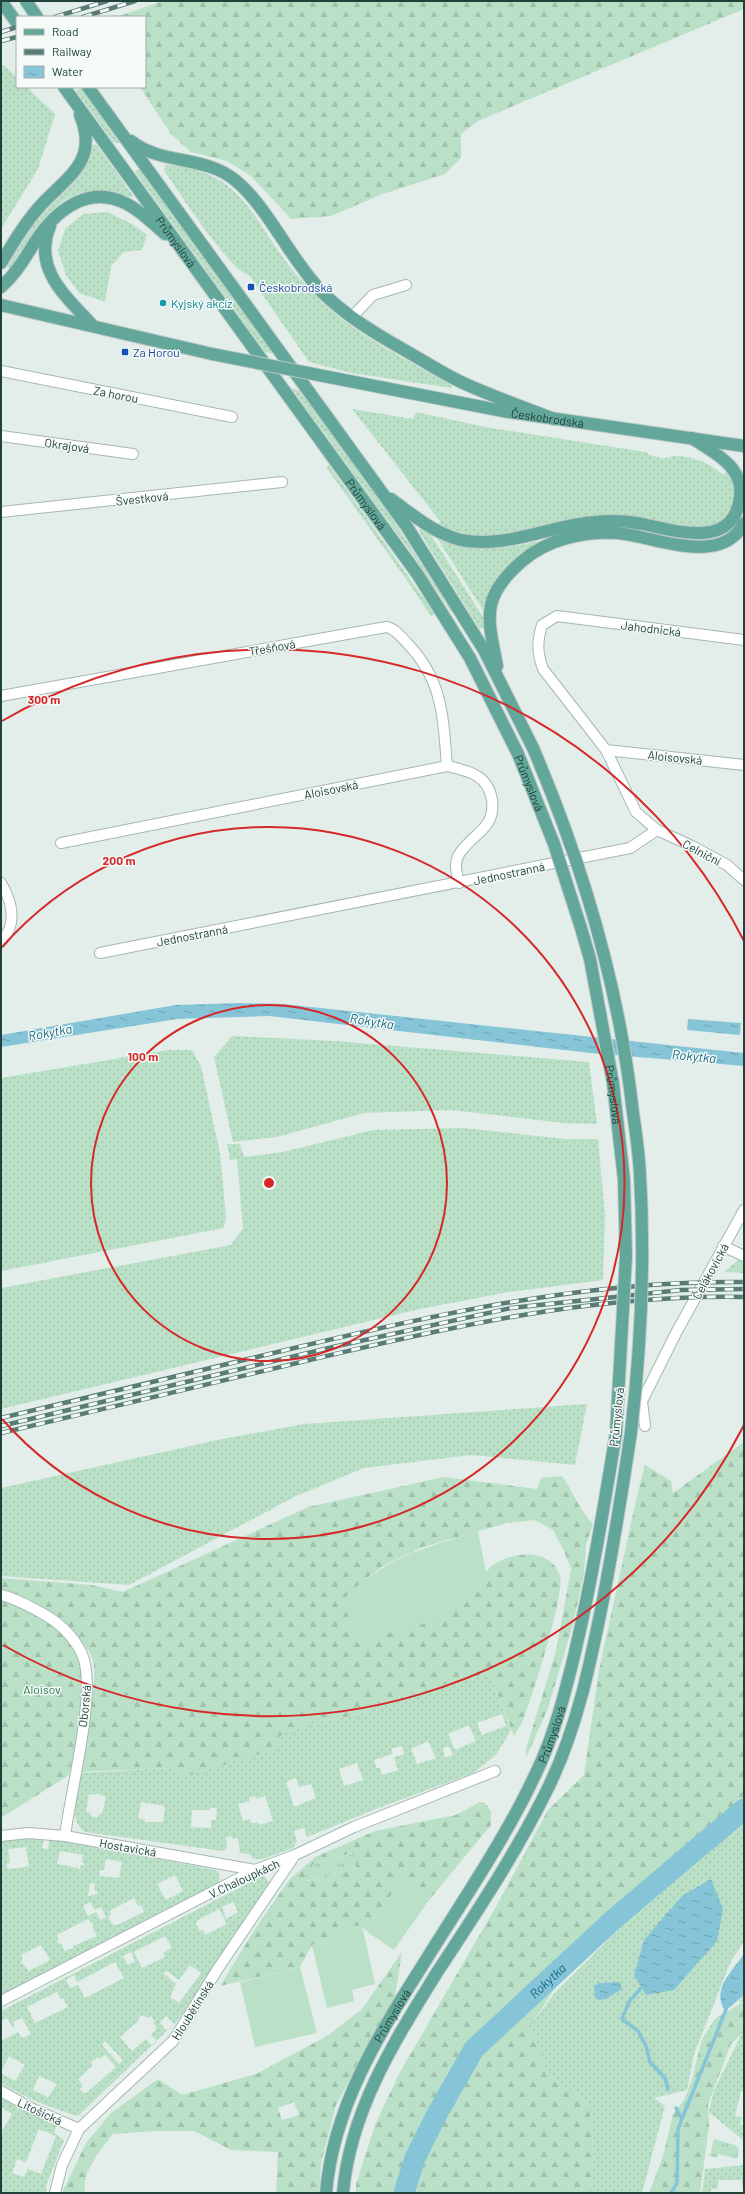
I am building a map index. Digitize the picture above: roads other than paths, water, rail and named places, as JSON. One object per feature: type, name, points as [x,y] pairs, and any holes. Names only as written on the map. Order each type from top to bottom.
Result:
[{"type":"main road","points":[[1,1],[16,22]]},
{"type":"main road","points":[[26,1],[37,16]]},
{"type":"main road","name":"Průmyslová","points":[[64,88],[436,602],[477,671],[518,754],[554,844],[590,959],[613,1083],[624,1180],[626,1256],[616,1433],[590,1588],[564,1697],[549,1743],[523,1800],[500,1841],[393,2012],[356,2081],[335,2140],[326,2193]]},
{"type":"main road","name":"Průmyslová","points":[[89,88],[384,494],[454,600],[498,677],[533,748],[568,835],[597,924],[618,1016],[630,1081],[640,1174],[642,1256],[637,1383],[619,1511],[596,1636],[580,1703],[567,1744],[555,1772],[527,1828],[411,2015],[379,2071],[356,2127],[348,2158],[343,2193]]},
{"type":"main road","points":[[1,264],[31,218],[69,178],[81,162],[86,139],[82,120],[75,103]]},
{"type":"main road","points":[[120,131],[137,146],[149,152],[206,164],[234,179],[256,203],[311,279],[336,305],[378,335],[460,381],[554,419]]},
{"type":"main road","points":[[1,287],[14,275],[38,238],[56,216],[69,205],[87,198],[116,200],[134,208],[180,247]]},
{"type":"main road","points":[[56,216],[47,238],[45,254],[47,268],[53,279],[93,326]]},
{"type":"main road","name":"Českobrodská","points":[[1,305],[212,354],[462,404],[554,419],[744,446]]},
{"type":"main road","points":[[384,494],[434,530],[460,540],[476,542],[509,540],[578,524],[606,521],[642,524],[681,533],[705,533],[723,526],[734,514],[740,500],[740,484],[738,476],[731,466],[692,438]]},
{"type":"main road","points":[[498,677],[489,621],[492,599],[509,573],[538,549],[575,536],[607,533],[629,534],[687,546],[707,546],[725,542],[733,537],[744,523]]},
{"type":"street","points":[[352,317],[373,295],[406,284]]},
{"type":"street","name":"Za horou","points":[[1,371],[232,417]]},
{"type":"street","name":"Okrajová","points":[[1,436],[133,454]]},
{"type":"street","name":"Švestková","points":[[1,512],[282,482]]},
{"type":"street","name":"Jahodnická","points":[[606,750],[543,669],[538,656],[538,640],[542,625],[557,616],[744,640]]},
{"type":"street","name":"Třešňová","points":[[1,696],[386,627],[394,630],[419,655],[435,683],[442,710],[447,766]]},
{"type":"street","points":[[606,750],[636,812],[657,830]]},
{"type":"street","name":"Aloisovská","points":[[606,750],[744,765]]},
{"type":"street","name":"Aloisovská","points":[[61,843],[447,766],[466,770],[481,777],[490,790],[492,805],[489,822],[459,855],[456,869],[459,883]]},
{"type":"street","name":"Celniční","points":[[657,830],[692,846],[727,865],[744,880]]},
{"type":"street","name":"Jednostranná","points":[[100,953],[630,848],[657,830]]},
{"type":"street","points":[[1,884],[11,905],[12,920],[7,936],[1,942]]},
{"type":"street","name":"Čelákovická","points":[[646,1426],[642,1401],[676,1333],[744,1210]]},
{"type":"street","points":[[723,1246],[744,1256]]},
{"type":"street","name":"Oborská","points":[[1,1595],[13,1597],[48,1616],[63,1628],[75,1643],[84,1660],[87,1673],[87,1699],[65,1836]]},
{"type":"street","name":"V Chaloupkách","points":[[1,2001],[255,1870],[295,1855],[354,1827],[495,1771]]},
{"type":"street","name":"Hostavická","points":[[1,1836],[28,1833],[65,1836],[255,1870]]},
{"type":"street","name":"Hloubětínská","points":[[55,2193],[62,2165],[79,2129],[173,2041],[219,1967],[295,1855]]},
{"type":"street","name":"Litošická","points":[[1,2091],[31,2108],[79,2129]]},
{"type":"water","points":[[238,1003],[283,1004],[744,1053],[744,1066],[591,1053],[269,1016],[177,1019],[1,1047],[1,1035],[176,1005]]},
{"type":"water","points":[[688,1019],[741,1023],[740,1035],[687,1030]]},
{"type":"water","points":[[711,1879],[723,1909],[717,1941],[674,1990],[646,1995],[634,1975],[644,1940],[682,1896]]},
{"type":"water","points":[[744,1954],[744,1995],[725,2011],[721,2003],[720,1996],[722,1988],[729,1974]]},
{"type":"water","points":[[620,1982],[622,1989],[606,1999],[599,2000],[595,1998],[594,1986],[599,1983]]},
{"type":"waterway","name":"Rokytka","points":[[404,2193],[415,2158],[437,2114],[474,2049],[614,1919],[744,1809]]},
{"type":"waterway","points":[[641,1988],[629,2002],[622,2019],[638,2031],[646,2046],[650,2062],[665,2078],[668,2089]]},
{"type":"waterway","points":[[671,2193],[677,2183],[678,2129],[727,2007]]},
{"type":"waterway","points":[[676,2108],[682,2119]]},
{"type":"railway","points":[[58,16],[107,1]]},
{"type":"railway","points":[[86,16],[135,1]]},
{"type":"railway","points":[[1,32],[16,27]]},
{"type":"railway","points":[[1,41],[16,37]]},
{"type":"railway","points":[[1,1418],[343,1337],[456,1312],[570,1293],[686,1283],[744,1282]]},
{"type":"railway","points":[[1,1426],[333,1347],[511,1308],[681,1290],[744,1289]]},
{"type":"railway","points":[[1,1433],[352,1350],[463,1326],[575,1307],[631,1301],[744,1297]]},
{"type":"place","name":"Českobrodská","points":[[251,287]]},
{"type":"place","name":"Kyjský akcíz","points":[[163,303]]},
{"type":"place","name":"Za Horou","points":[[125,352]]},
{"type":"park label","name":"Aloisov","points":[[42,1689]]}]
